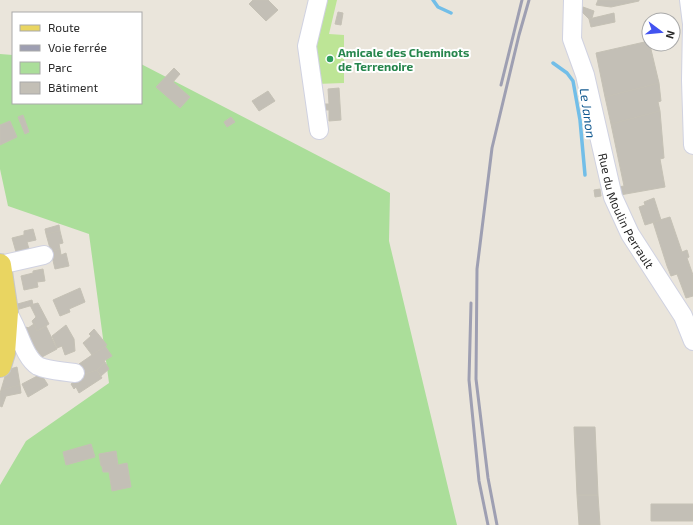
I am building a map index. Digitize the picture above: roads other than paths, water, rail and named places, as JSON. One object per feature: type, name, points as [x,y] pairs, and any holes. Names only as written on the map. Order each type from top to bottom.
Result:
[{"type":"main road","points":[[0,265],[4,308],[4,353],[0,366]]},
{"type":"street","points":[[318,0],[307,46],[319,130]]},
{"type":"street","name":"Rue du Moulin Perrault","points":[[573,0],[572,39],[585,75],[612,197],[630,234],[683,316],[693,341]]},
{"type":"street","points":[[689,0],[692,24],[691,80],[693,145]]},
{"type":"street","points":[[0,265],[44,255]]},
{"type":"street","points":[[4,308],[16,328],[27,355],[38,366],[75,373]]},
{"type":"waterway","name":"Le Janon","points":[[433,0],[438,7],[451,13]]},
{"type":"waterway","name":"Le Janon","points":[[553,63],[567,73],[573,81],[580,120],[585,175]]},
{"type":"railway","points":[[501,85],[522,0]]},
{"type":"railway","points":[[497,525],[488,478],[476,379],[477,269],[492,148],[519,35],[529,0]]},
{"type":"railway","points":[[471,303],[469,380],[479,481],[488,525]]},
{"type":"place","name":"Amicale des Cheminots de Terrenoire","points":[[330,59]]}]
